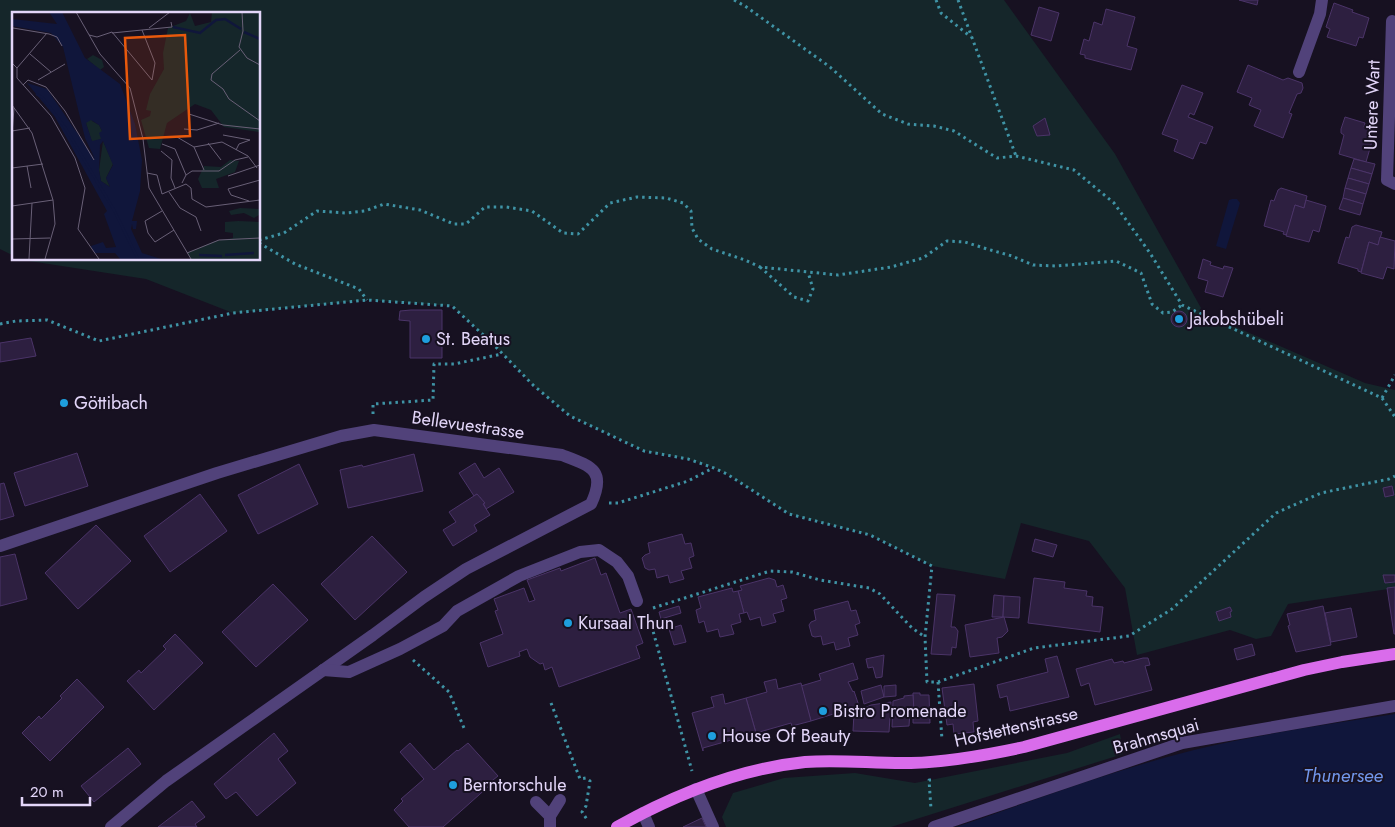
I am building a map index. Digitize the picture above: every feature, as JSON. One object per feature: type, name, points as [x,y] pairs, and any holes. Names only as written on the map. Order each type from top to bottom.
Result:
[{"type":"main road","name":"Hofstettenstrasse","points":[[617,827],[696,789],[744,772],[806,762],[911,763],[984,756],[1024,747],[1297,672],[1342,662],[1395,654]]},
{"type":"street","points":[[1299,72],[1320,14],[1322,0]]},
{"type":"street","name":"Untere Wart","points":[[1392,22],[1387,180],[1395,184]]},
{"type":"street","name":"Bellevuestrasse","points":[[0,546],[217,472],[341,436],[374,430],[562,455],[587,464],[595,473],[598,482],[591,504]]},
{"type":"street","points":[[111,827],[166,781],[424,597],[466,569],[591,504]]},
{"type":"street","points":[[323,670],[349,672],[400,650],[442,626],[457,611],[502,585],[519,576],[580,552],[600,550],[617,562],[628,576],[637,601]]},
{"type":"street","name":"Brahmsquai","points":[[933,822],[1182,743],[1395,706]]},
{"type":"street","points":[[696,789],[713,827]]},
{"type":"street","points":[[550,822],[560,800]]},
{"type":"street","points":[[536,802],[550,822]]},
{"type":"street","points":[[643,813],[649,827]]},
{"type":"path","points":[[734,0],[830,68],[882,114],[908,124],[934,126],[954,132],[997,158],[1016,156],[1074,170],[1114,203],[1150,253],[1182,305],[1382,398],[1395,417]]},
{"type":"path","points":[[936,0],[941,14],[972,37]]},
{"type":"path","points":[[958,0],[1016,156]]},
{"type":"path","points":[[260,241],[284,234],[317,211],[346,213],[365,211],[384,204],[420,210],[454,224],[466,224],[485,207],[506,207],[532,211],[563,233],[578,234],[610,203],[637,197],[666,198],[683,203],[691,211],[692,228],[698,239],[712,249],[760,267],[794,297],[808,301],[813,288],[808,272]]},
{"type":"path","points":[[760,267],[838,275],[891,267],[923,258],[947,241],[965,242],[1012,256],[1033,265],[1056,266],[1116,262],[1141,274],[1152,304],[1163,313],[1172,312],[1182,305]]},
{"type":"path","points":[[260,242],[294,264],[360,289],[367,300]]},
{"type":"path","points":[[0,324],[47,320],[99,341],[233,313],[367,300],[452,306],[533,385],[570,416],[644,452],[688,459],[714,468],[789,514],[870,535],[932,566],[926,637],[926,682],[938,682],[1034,648],[1129,636],[1172,609],[1276,514],[1321,493],[1389,479],[1395,476]]},
{"type":"path","points":[[373,404],[433,400],[434,364],[454,364],[503,354]]},
{"type":"path","points":[[1382,398],[1395,375]]},
{"type":"path","points":[[591,504],[618,503],[688,481],[714,468]]},
{"type":"path","points":[[692,771],[648,610],[770,571],[792,572],[820,580],[868,588],[880,594],[912,628],[926,637]]},
{"type":"path","points":[[400,650],[449,692],[464,728]]},
{"type":"path","points":[[938,682],[942,740]]},
{"type":"path","points":[[551,703],[580,779],[586,778],[590,781],[586,806],[582,812],[588,821]]},
{"type":"path","points":[[928,780],[933,822]]},
{"type":"shaded area","points":[[0,0],[1004,0],[1115,154],[1201,308],[1199,311],[1365,383],[1395,390],[1395,588],[1288,604],[1271,636],[1256,639],[1230,630],[1137,655],[1125,588],[1089,541],[1021,523],[1005,579],[932,566],[870,535],[789,514],[727,474],[714,468],[688,459],[644,451],[570,416],[533,385],[452,306],[367,300],[233,313],[146,279],[23,260],[260,260],[260,12],[12,12],[12,255],[0,249]]},
{"type":"shaded area","points":[[1120,734],[1123,754],[891,827],[726,827],[722,817],[733,793],[784,778],[855,773],[915,783],[1067,753]]},
{"type":"water","points":[[1237,199],[1240,203],[1226,249],[1216,246],[1229,200]]},
{"type":"water","name":"Thunersee","points":[[1395,714],[1395,827],[956,827],[1104,776],[1194,750],[1269,734]]},
{"type":"building","points":[[1239,0],[1258,0],[1257,5]]},
{"type":"building","points":[[1334,3],[1369,18],[1363,38],[1359,37],[1356,46],[1327,37],[1330,29],[1326,27]]},
{"type":"building","points":[[1039,7],[1059,13],[1051,41],[1031,35]]},
{"type":"building","points":[[1106,9],[1135,17],[1127,46],[1137,49],[1131,70],[1085,58],[1085,55],[1080,54],[1084,39],[1089,41],[1094,22],[1102,25]]},
{"type":"building","points":[[1248,65],[1283,80],[1288,78],[1302,83],[1303,88],[1301,93],[1297,94],[1289,113],[1292,114],[1283,138],[1254,126],[1261,110],[1249,105],[1252,98],[1237,92]]},
{"type":"building","points":[[1182,85],[1203,93],[1194,115],[1190,113],[1188,117],[1213,127],[1206,144],[1200,142],[1193,159],[1174,151],[1178,140],[1162,134]]},
{"type":"building","points":[[1345,117],[1365,123],[1364,127],[1375,131],[1366,162],[1339,154],[1344,135],[1341,133],[1341,129]]},
{"type":"building","points":[[1045,118],[1050,135],[1037,136],[1033,126]]},
{"type":"building","points":[[1354,159],[1375,164],[1372,174],[1351,168]]},
{"type":"building","points":[[1351,168],[1372,174],[1369,184],[1348,178]]},
{"type":"building","points":[[1348,178],[1369,184],[1366,194],[1345,188]]},
{"type":"building","points":[[1281,188],[1307,196],[1304,208],[1295,205],[1287,235],[1283,234],[1284,232],[1264,226],[1271,200],[1274,201],[1278,190]]},
{"type":"building","points":[[1345,188],[1366,194],[1363,204],[1343,198]]},
{"type":"building","points":[[1343,198],[1363,204],[1360,215],[1339,209]]},
{"type":"building","points":[[1306,200],[1326,206],[1319,232],[1313,230],[1309,242],[1286,236],[1295,205],[1304,208]]},
{"type":"building","points":[[1356,225],[1382,232],[1378,245],[1369,242],[1361,272],[1358,269],[1338,263],[1346,237],[1349,238],[1352,227]]},
{"type":"building","points":[[1380,237],[1395,241],[1394,269],[1387,267],[1383,279],[1361,273],[1369,242],[1378,245]]},
{"type":"building","points":[[1203,259],[1211,262],[1210,265],[1223,269],[1224,266],[1233,268],[1223,297],[1205,292],[1208,281],[1198,278]]},
{"type":"building","name":"St. Beatus","points":[[442,310],[442,358],[410,358],[410,321],[399,320],[400,311]]},
{"type":"building","name":"Jakobshübeli","points":[[1176,311],[1182,311],[1187,316],[1185,325],[1176,327],[1171,322],[1171,316]]},
{"type":"building","points":[[31,338],[36,356],[0,362],[0,343]]},
{"type":"building","points":[[77,453],[88,486],[25,506],[14,473]]},
{"type":"building","points":[[414,454],[423,491],[348,508],[340,470],[362,465],[363,467]]},
{"type":"building","points":[[475,463],[484,478],[499,468],[514,492],[486,509],[480,497],[477,494],[474,496],[459,473]]},
{"type":"building","points":[[299,464],[318,504],[258,534],[238,495]]},
{"type":"building","points":[[4,483],[14,516],[0,520],[0,484]]},
{"type":"building","points":[[1392,486],[1394,495],[1385,497],[1383,488]]},
{"type":"building","points":[[200,494],[227,531],[170,572],[144,536]]},
{"type":"building","points":[[477,494],[485,503],[483,504],[490,515],[474,525],[477,531],[453,546],[443,530],[456,522],[449,512]]},
{"type":"building","points":[[96,525],[131,561],[78,609],[45,573]]},
{"type":"building","points":[[682,534],[685,544],[691,543],[694,556],[689,558],[692,568],[681,571],[684,579],[670,583],[668,575],[657,578],[655,569],[649,570],[645,568],[642,558],[650,553],[648,543]]},
{"type":"building","points":[[372,536],[407,572],[355,620],[321,584]]},
{"type":"building","points":[[1035,539],[1057,545],[1053,557],[1032,551]]},
{"type":"building","points":[[15,554],[27,599],[0,606],[0,557]]},
{"type":"building","name":"Kursaal Thun","points":[[595,558],[601,575],[606,573],[620,613],[631,609],[643,643],[636,646],[640,658],[559,687],[552,667],[545,670],[543,663],[540,664],[530,657],[527,649],[519,652],[520,656],[488,667],[480,643],[503,634],[495,611],[498,610],[494,599],[524,588],[529,602],[535,600],[527,580],[560,568],[561,571]]},
{"type":"building","points":[[1383,575],[1395,575],[1395,582],[1385,583]]},
{"type":"building","points":[[769,578],[775,580],[777,587],[783,585],[787,598],[781,600],[784,611],[773,614],[776,622],[762,626],[760,617],[750,620],[747,612],[744,613],[738,591],[742,590],[740,586]]},
{"type":"building","points":[[1034,578],[1065,582],[1064,588],[1087,591],[1086,596],[1093,597],[1092,606],[1103,607],[1100,632],[1028,623]]},
{"type":"building","points":[[273,584],[308,620],[256,667],[222,632]]},
{"type":"building","points":[[1395,587],[1395,634],[1394,634],[1387,588]]},
{"type":"building","points":[[732,588],[733,592],[738,591],[744,613],[739,614],[741,622],[731,625],[734,634],[720,637],[718,629],[707,632],[704,621],[699,623],[696,610],[701,608],[698,597]]},
{"type":"building","points":[[937,594],[955,595],[951,627],[955,627],[958,631],[956,648],[952,647],[951,655],[931,654]]},
{"type":"building","points":[[994,595],[1004,596],[1003,617],[992,617]]},
{"type":"building","points":[[1004,596],[1020,597],[1019,618],[1003,617]]},
{"type":"building","points":[[848,601],[851,611],[856,610],[860,623],[855,625],[858,635],[848,638],[850,646],[836,650],[834,642],[823,645],[821,636],[812,636],[809,625],[816,620],[814,610]]},
{"type":"building","points":[[679,606],[681,613],[661,619],[659,612]]},
{"type":"building","points":[[1323,606],[1331,645],[1296,652],[1288,626],[1290,625],[1287,614]]},
{"type":"building","points":[[1230,607],[1232,611],[1230,612],[1231,617],[1219,621],[1216,612]]},
{"type":"building","points":[[1351,608],[1357,637],[1331,642],[1325,613]]},
{"type":"building","points":[[1004,617],[1008,631],[1002,637],[997,638],[999,653],[970,657],[965,625]]},
{"type":"building","points":[[681,625],[686,642],[674,645],[669,629]]},
{"type":"building","points":[[175,634],[203,663],[154,710],[127,681],[139,670],[141,673],[166,649],[163,646]]},
{"type":"building","points":[[1252,644],[1255,655],[1237,660],[1234,649]]},
{"type":"building","points":[[884,655],[882,677],[876,678],[873,667],[868,668],[866,659]]},
{"type":"building","points":[[1057,656],[1069,697],[1010,711],[1007,696],[1000,698],[997,685],[1048,672],[1045,659]]},
{"type":"building","points":[[1148,658],[1150,665],[1145,666],[1152,690],[1095,705],[1089,683],[1081,686],[1076,669],[1112,659],[1114,663],[1123,661],[1124,663]]},
{"type":"building","points":[[853,663],[858,679],[848,682],[854,691],[859,706],[811,721],[801,686],[821,680],[819,674]]},
{"type":"building","points":[[77,679],[104,707],[50,761],[22,733],[39,716],[41,719],[62,698],[60,696]]},
{"type":"building","points":[[776,679],[778,689],[801,683],[811,721],[792,726],[791,723],[756,733],[746,698],[767,692],[764,682]]},
{"type":"building","points":[[974,684],[978,721],[973,722],[974,732],[954,734],[953,724],[947,725],[942,688]]},
{"type":"building","points":[[881,685],[884,697],[864,704],[861,691]]},
{"type":"building","points":[[896,685],[896,696],[884,697],[884,686]]},
{"type":"building","points":[[913,693],[929,695],[930,723],[913,723]]},
{"type":"building","points":[[723,694],[725,704],[746,698],[756,733],[703,748],[703,751],[692,713],[714,707],[711,697]]},
{"type":"building","points":[[913,695],[914,711],[910,711],[909,726],[892,727],[893,701],[904,698],[904,696]]},
{"type":"building","points":[[891,702],[889,732],[853,731],[854,713],[871,705]]},
{"type":"building","points":[[274,733],[288,751],[278,759],[296,783],[257,816],[236,792],[226,799],[214,784]]},
{"type":"building","name":"Berntorschule","points":[[410,743],[434,770],[468,743],[498,776],[443,827],[409,827],[394,810],[403,801],[401,799],[424,779],[400,752]]},
{"type":"building","points":[[128,748],[141,764],[94,802],[81,786]]},
{"type":"building","points":[[192,801],[205,817],[195,824],[197,827],[158,827]]},
{"type":"building","points":[[702,818],[706,827],[683,827]]},
{"type":"place","name":"Jakobshübeli","points":[[1179,319]]},
{"type":"place","name":"St. Beatus","points":[[426,339]]},
{"type":"place","name":"Göttibach","points":[[64,403]]},
{"type":"place","name":"Kursaal Thun","points":[[568,623]]},
{"type":"place","name":"Bistro Promenade","points":[[823,711]]},
{"type":"place","name":"House Of Beauty","points":[[712,736]]},
{"type":"place","name":"Berntorschule","points":[[453,785]]}]
